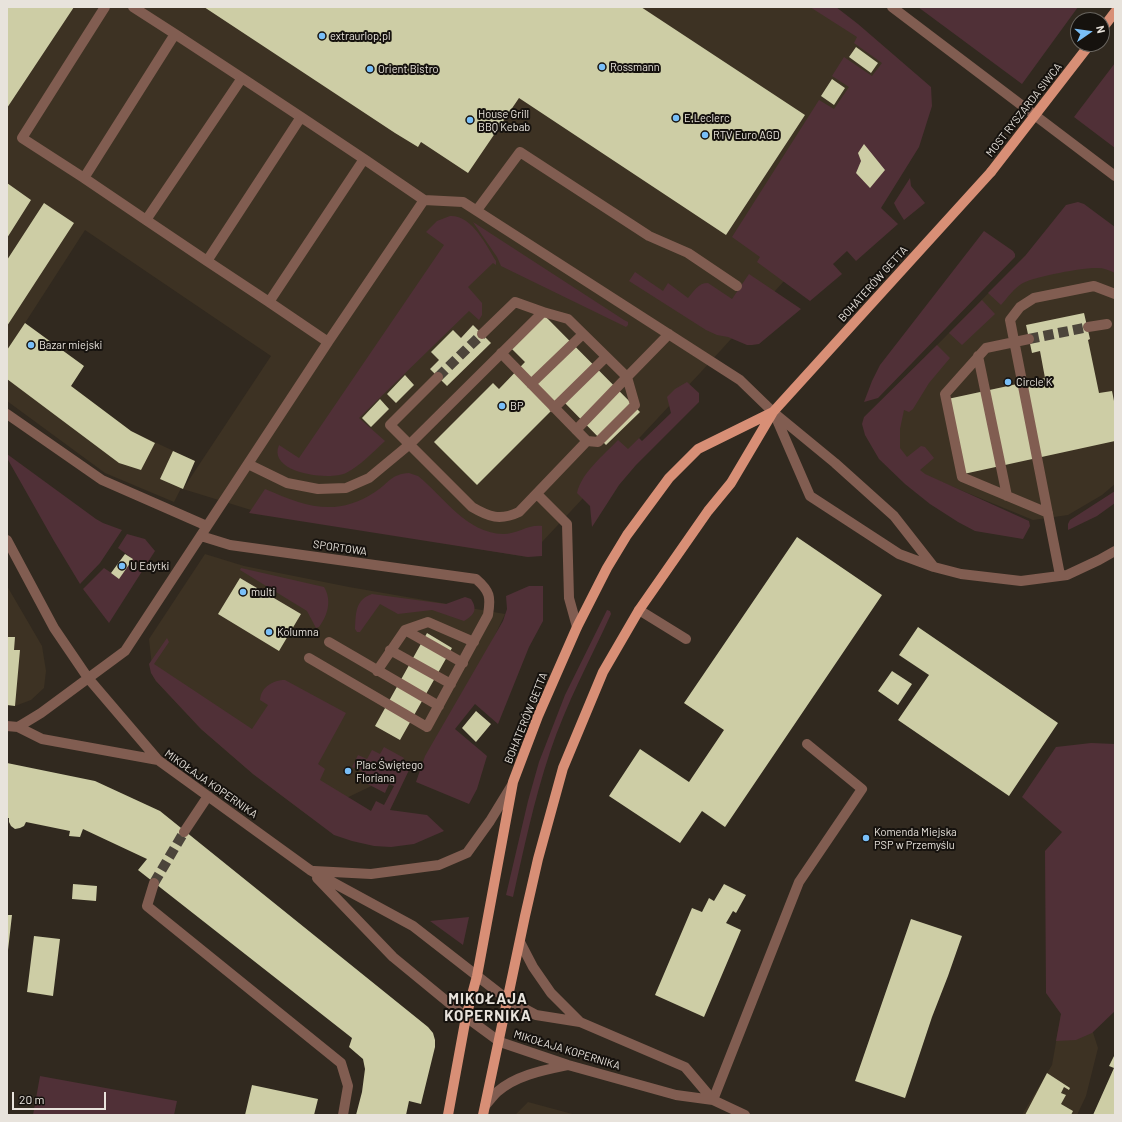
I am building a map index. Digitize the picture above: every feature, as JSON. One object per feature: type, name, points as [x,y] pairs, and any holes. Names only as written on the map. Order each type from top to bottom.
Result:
[{"type":"main road","name":"MOST RYSZARDA SIWCA","points":[[991,172],[1084,52]]},
{"type":"main road","name":"BOHATERÓW GETTA","points":[[484,1110],[500,1042],[538,859],[563,768],[603,672],[639,610],[708,511],[731,483],[773,412],[991,172]]},
{"type":"main road","name":"BOHATERÓW GETTA","points":[[448,1115],[466,1017],[477,976],[513,782],[538,716],[577,627],[607,568],[627,535],[669,478],[698,449],[773,412]]},
{"type":"street","points":[[105,7],[22,138],[328,342]]},
{"type":"street","points":[[133,7],[424,200],[463,202],[740,380],[773,412],[835,463],[894,516],[934,567]]},
{"type":"street","points":[[892,7],[1115,176]]},
{"type":"street","points":[[84,178],[175,34]]},
{"type":"street","points":[[146,220],[242,78]]},
{"type":"street","points":[[207,261],[301,118]]},
{"type":"street","points":[[477,210],[520,152],[650,236],[688,253],[737,286]]},
{"type":"street","points":[[270,302],[364,159]]},
{"type":"street","points":[[18,727],[42,714],[125,651],[328,342],[424,200]]},
{"type":"street","points":[[1060,575],[1010,320],[1020,307],[1034,298],[1094,286],[1115,294]]},
{"type":"street","points":[[482,334],[515,302],[568,319],[627,377],[635,405],[598,442],[587,441],[501,353]]},
{"type":"street","points":[[248,464],[287,483],[318,490],[346,488],[369,478],[410,444],[543,312]]},
{"type":"street","points":[[1088,327],[1107,324]]},
{"type":"street","points":[[531,384],[583,334]]},
{"type":"street","points":[[576,430],[669,334]]},
{"type":"street","points":[[1029,339],[986,348],[945,394],[962,477],[1048,514]]},
{"type":"street","points":[[978,356],[1008,496]]},
{"type":"street","points":[[554,408],[606,357]]},
{"type":"street","points":[[438,377],[390,425],[472,507],[485,514],[498,518],[508,517],[519,512],[587,441]]},
{"type":"street","points":[[773,412],[810,496],[899,554],[934,567],[961,574],[1021,581],[1067,575],[1115,551]]},
{"type":"street","points":[[7,414],[102,480],[207,526]]},
{"type":"street","points":[[537,494],[567,524],[569,598],[577,627]]},
{"type":"street","name":"SPORTOWA","points":[[201,536],[230,544],[476,579],[485,587],[491,601],[488,615],[474,642]]},
{"type":"street","points":[[7,540],[54,628],[88,678],[158,760]]},
{"type":"street","points":[[639,610],[686,639]]},
{"type":"street","points":[[309,658],[427,727],[474,642],[428,622],[404,630],[377,671]]},
{"type":"street","points":[[404,630],[462,663]]},
{"type":"street","points":[[329,642],[439,706]]},
{"type":"street","points":[[390,650],[451,684]]},
{"type":"street","name":"MIKOŁAJA KOPERNIKA","points":[[7,726],[18,727],[42,739],[158,760],[310,870],[413,926],[508,1000],[536,1015],[580,1022],[685,1067],[713,1100]]},
{"type":"street","points":[[713,1100],[799,882],[862,789],[807,744]]},
{"type":"street","points":[[310,870],[371,874],[439,865],[467,853],[490,821],[513,782]]},
{"type":"street","points":[[184,832],[208,796]]},
{"type":"street","name":"MIKOŁAJA KOPERNIKA","points":[[310,870],[394,957],[466,1017],[500,1042],[568,1065],[676,1095],[713,1100],[745,1115]]},
{"type":"street","points":[[154,882],[147,906],[341,1063],[348,1086],[343,1115]]},
{"type":"street","name":"MIKOŁAJA KOPERNIKA","points":[[520,942],[533,967],[551,993],[580,1022]]},
{"type":"street","points":[[484,1110],[497,1092],[509,1083],[540,1071],[568,1065]]},
{"type":"shaded area","points":[[7,7],[833,7],[905,66],[913,140],[700,373],[528,557],[264,514],[183,489],[271,356],[85,230],[25,323],[84,366],[71,386],[131,431],[195,461],[174,502],[105,473],[7,401]]},
{"type":"shaded area","points":[[810,7],[836,7],[858,24],[931,87],[932,106],[919,147],[881,208],[898,224],[856,261],[847,251],[833,264],[842,274],[810,301],[757,262],[760,257],[732,237],[819,100],[834,109],[849,87],[832,76],[844,57],[872,76],[882,63],[854,43],[857,37]]},
{"type":"shaded area","points":[[918,7],[1078,7],[1074,12],[1070,12],[1070,18],[1022,84]]},
{"type":"shaded area","points":[[1115,63],[1115,148],[1074,117]]},
{"type":"shaded area","points":[[910,178],[911,186],[925,203],[904,220],[894,203]]},
{"type":"shaded area","points":[[1078,202],[1084,204],[1115,227],[1115,273],[1102,268],[1090,268],[1030,280],[1020,285],[1001,305],[988,293],[1025,256],[1066,205]]},
{"type":"shaded area","points":[[450,216],[465,220],[472,226],[483,239],[496,261],[496,265],[493,263],[468,287],[482,303],[482,315],[479,320],[469,311],[359,418],[385,441],[361,463],[346,473],[327,476],[314,475],[290,468],[282,462],[278,455],[279,445],[299,458],[444,245],[426,232],[437,221]]},
{"type":"shaded area","points":[[473,222],[628,322],[628,325],[626,327],[501,266],[497,257]]},
{"type":"shaded area","points":[[984,231],[1013,251],[1015,257],[878,398],[864,402],[880,365]]},
{"type":"shaded area","name":"Circle K","points":[[1115,232],[1115,484],[1102,495],[1068,515],[1033,520],[883,458],[865,418],[1025,256]]},
{"type":"shaded area","points":[[635,272],[663,291],[668,283],[688,298],[699,286],[708,283],[732,299],[749,274],[801,309],[759,344],[747,345],[706,330],[629,281]]},
{"type":"shaded area","points":[[982,300],[995,314],[962,345],[949,333]]},
{"type":"shaded area","points":[[937,345],[950,358],[929,383],[913,409],[909,412],[904,410],[900,429],[900,448],[907,457],[921,446],[925,447],[934,458],[920,470],[925,474],[1029,521],[1030,526],[1023,539],[975,531],[930,504],[905,484],[879,459],[865,435],[862,424],[864,417]]},
{"type":"shaded area","points":[[687,382],[699,393],[699,402],[636,465],[619,485],[592,527],[590,506],[577,493],[583,478],[618,440],[628,449],[639,438],[642,441],[671,413],[667,397],[675,389]]},
{"type":"shaded area","points":[[7,454],[96,519],[122,530],[100,563],[80,584],[7,458]]},
{"type":"shaded area","points":[[409,473],[418,476],[428,484],[467,521],[490,532],[508,534],[532,526],[542,526],[542,556],[528,557],[249,513],[265,489],[307,504],[320,507],[333,507],[347,505],[361,500],[375,492],[394,477]]},
{"type":"shaded area","points":[[1115,491],[1115,503],[1097,516],[1068,530],[1070,520]]},
{"type":"shaded area","points":[[127,534],[145,539],[155,551],[109,623],[83,589],[104,568],[119,578],[133,559],[118,548]]},
{"type":"shaded area","points":[[205,554],[244,566],[349,587],[505,614],[440,753],[309,816],[253,774],[201,729],[153,676],[149,639]]},
{"type":"shaded area","points":[[241,568],[324,587],[328,597],[328,607],[325,618],[319,627],[316,628],[307,611],[240,570]]},
{"type":"shaded area","points":[[7,586],[42,646],[46,671],[44,688],[31,700],[15,706],[7,705]]},
{"type":"shaded area","points":[[529,586],[543,586],[543,621],[529,647],[498,724],[475,704],[455,729],[487,756],[477,789],[469,804],[416,782],[425,756],[503,621],[507,609],[506,596]]},
{"type":"shaded area","points":[[372,594],[446,604],[465,597],[471,599],[474,606],[474,612],[464,621],[432,610],[398,614],[380,604],[360,632],[357,632],[355,629],[359,603]]},
{"type":"shaded area","points":[[607,610],[610,611],[611,614],[571,699],[556,734],[544,770],[525,842],[513,897],[506,895],[528,801],[539,762],[565,695]]},
{"type":"shaded area","points":[[167,638],[169,642],[154,664],[252,729],[268,705],[260,700],[263,691],[268,685],[281,680],[285,680],[346,713],[318,764],[325,769],[320,780],[371,811],[376,801],[384,805],[394,786],[389,784],[385,793],[358,779],[362,771],[352,767],[358,755],[367,759],[372,750],[380,754],[384,747],[404,758],[400,765],[409,770],[390,810],[427,815],[444,831],[414,844],[391,847],[374,846],[334,835],[253,774],[201,729],[156,681],[151,673],[149,664]]},
{"type":"shaded area","points":[[1091,743],[1115,744],[1115,1011],[1092,1033],[1076,1040],[1056,1041],[1061,1014],[1046,993],[1045,851],[1062,832],[1022,797],[1056,747]]},
{"type":"shaded area","points":[[469,917],[463,945],[430,921]]},
{"type":"shaded area","points":[[1085,1008],[1098,1048],[1086,1096],[1077,1115],[1022,1115],[1052,1065],[1061,1014]]},
{"type":"shaded area","points":[[40,1076],[177,1101],[174,1115],[33,1115]]},
{"type":"shaded area","points":[[528,1102],[576,1115],[515,1115]]},
{"type":"building","points":[[7,7],[74,7],[7,108]]},
{"type":"building","name":"E.Leclerc","points":[[204,7],[641,7],[805,115],[726,235],[519,98],[468,173],[421,142],[418,147],[395,133]]},
{"type":"building","points":[[856,47],[878,63],[871,73],[849,57]]},
{"type":"building","points":[[832,79],[845,88],[834,105],[821,96]]},
{"type":"building","points":[[864,144],[885,170],[870,188],[856,173],[861,161],[858,153]]},
{"type":"building","points":[[7,183],[31,200],[7,238]]},
{"type":"building","points":[[44,203],[74,223],[7,326],[7,260]]},
{"type":"building","points":[[1084,313],[1099,393],[1112,391],[1115,406],[1115,441],[959,475],[943,400],[1045,378],[1040,351],[1032,353],[1026,325]]},
{"type":"building","points":[[544,315],[640,412],[606,445],[562,400],[477,485],[434,442],[493,383],[499,389],[525,362],[511,348]]},
{"type":"building","points":[[25,323],[84,366],[71,386],[131,431],[155,443],[141,470],[119,463],[7,379],[7,350]]},
{"type":"building","points":[[473,325],[491,343],[447,386],[430,369],[439,360],[431,352],[453,330],[461,338]]},
{"type":"building","points":[[405,375],[414,385],[396,403],[387,394]]},
{"type":"building","points":[[380,399],[389,409],[371,427],[362,418]]},
{"type":"building","points":[[173,451],[195,461],[183,489],[160,479]]},
{"type":"building","points":[[797,537],[882,595],[725,827],[702,811],[680,843],[609,796],[640,749],[689,782],[724,730],[684,703]]},
{"type":"building","name":"U Edytki","points":[[125,554],[133,559],[119,579],[111,573]]},
{"type":"building","name":"Kolumna","points":[[240,578],[301,614],[279,651],[218,614]]},
{"type":"building","points":[[918,627],[1058,723],[1009,796],[898,720],[929,675],[899,655]]},
{"type":"building","points":[[427,633],[452,648],[400,740],[375,726]]},
{"type":"building","points":[[7,637],[15,637],[14,650],[20,650],[15,706],[7,705]]},
{"type":"building","points":[[892,671],[912,684],[898,705],[878,691]]},
{"type":"building","points":[[476,711],[491,724],[476,742],[462,728]]},
{"type":"building","points":[[7,763],[95,781],[160,811],[428,1027],[433,1033],[435,1047],[421,1104],[409,1101],[406,1115],[356,1115],[362,1092],[365,1069],[363,1059],[349,1047],[352,1038],[138,870],[147,859],[83,829],[80,837],[69,836],[70,831],[26,822],[24,826],[20,828],[15,829],[11,826],[9,818],[7,818]]},
{"type":"building","points":[[73,884],[97,886],[96,901],[72,899]]},
{"type":"building","points":[[724,884],[746,895],[736,913],[733,911],[726,923],[741,930],[704,1017],[655,995],[692,908],[702,912],[709,898],[714,901]]},
{"type":"building","points":[[7,915],[12,915],[8,950],[7,950]]},
{"type":"building","points":[[911,919],[962,936],[932,1017],[905,1098],[855,1081]]},
{"type":"building","points":[[34,936],[60,939],[53,996],[27,992]]},
{"type":"building","points":[[1115,1054],[1115,1115],[1093,1115],[1114,1068],[1109,1066]]},
{"type":"building","points":[[1047,1073],[1070,1088],[1069,1090],[1064,1087],[1061,1093],[1066,1095],[1061,1104],[1073,1111],[1071,1115],[1025,1115]]},
{"type":"building","points":[[252,1085],[318,1099],[314,1115],[245,1115]]},
{"type":"tunnel","points":[[1029,339],[1088,327]]},
{"type":"tunnel","points":[[438,377],[482,334]]},
{"type":"tunnel","points":[[154,883],[184,832]]},
{"type":"place","name":"extraurlop.pl","points":[[322,36]]},
{"type":"place","name":"Rossmann","points":[[602,67]]},
{"type":"place","name":"Orient Bistro","points":[[370,69]]},
{"type":"place","name":"E.Leclerc","points":[[676,118]]},
{"type":"place","name":"House Grill BBQ Kebab","points":[[470,120]]},
{"type":"place","name":"RTV Euro AGD","points":[[705,135]]},
{"type":"place","name":"Bazar miejski","points":[[31,345]]},
{"type":"place","name":"Circle K","points":[[1008,382]]},
{"type":"place","name":"BP","points":[[502,406]]},
{"type":"place","name":"U Edytki","points":[[122,566]]},
{"type":"place","name":"multi","points":[[243,592]]},
{"type":"place","name":"Kolumna","points":[[269,632]]},
{"type":"place","name":"Plac Świętego Floriana","points":[[348,771]]},
{"type":"place","name":"Komenda Miejska PSP w Przemyślu","points":[[866,838]]},
{"type":"district","name":"MIKOŁAJA KOPERNIKA","points":[[488,1008]]}]
